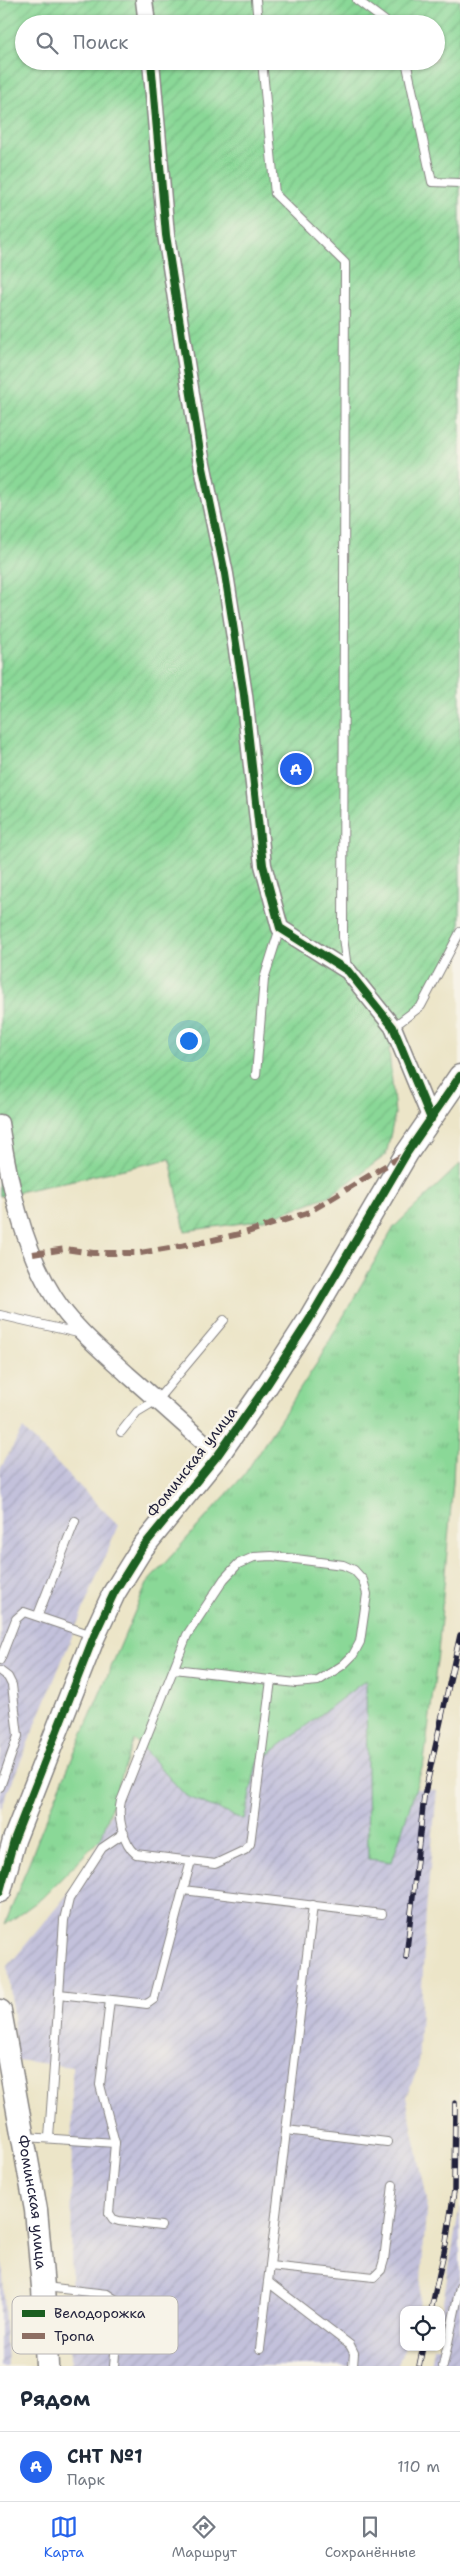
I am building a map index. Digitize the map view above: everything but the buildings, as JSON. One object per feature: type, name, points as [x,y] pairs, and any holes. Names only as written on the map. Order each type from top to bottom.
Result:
[{"type":"street","points":[[144,0],[146,15]]},
{"type":"street","points":[[152,70],[166,235],[201,458],[225,574],[244,695],[263,865],[280,928],[348,971],[393,1027],[431,1119]]},
{"type":"street","name":"Фоминская улица","points":[[0,1891],[14,1840],[94,1636],[114,1593],[142,1548],[218,1456],[309,1320],[407,1153],[460,1076]]},
{"type":"street","points":[[0,1123],[9,1173],[33,1254],[54,1298],[84,1334],[218,1456]]},
{"type":"street","name":"Фоминская улица","points":[[0,2011],[36,2210],[43,2296]]},
{"type":"lane","points":[[256,0],[257,15]]},
{"type":"lane","points":[[357,0],[376,15]]},
{"type":"lane","points":[[263,70],[274,194],[345,263],[343,937],[348,971]]},
{"type":"lane","points":[[408,70],[432,182],[460,183]]},
{"type":"lane","points":[[256,1075],[264,979],[280,928]]},
{"type":"lane","points":[[393,1027],[421,1006],[460,932]]},
{"type":"lane","points":[[0,1315],[84,1334]]},
{"type":"lane","points":[[120,1432],[137,1412],[157,1400],[224,1320]]},
{"type":"lane","points":[[38,1615],[74,1521]]},
{"type":"lane","points":[[174,1669],[271,1680],[296,1683],[318,1681],[343,1665],[353,1655],[360,1642],[367,1594],[363,1580],[354,1570],[343,1564],[272,1556],[254,1557],[238,1564],[224,1579],[187,1635],[120,1801],[118,1817],[124,1833],[136,1854],[215,1864],[245,1850],[250,1844],[271,1680]]},
{"type":"lane","points":[[0,1660],[4,1639],[20,1613],[30,1612],[94,1636]]},
{"type":"lane","points":[[0,1671],[8,1677],[12,1685],[18,1736],[0,1787]]},
{"type":"lane","points":[[49,2138],[64,1920],[69,1898],[102,1848],[124,1833]]},
{"type":"lane","points":[[59,1994],[147,2004],[154,1999],[190,1861]]},
{"type":"lane","points":[[183,1890],[382,1914]]},
{"type":"lane","points":[[260,2350],[313,1906]]},
{"type":"lane","points":[[110,2000],[100,2085],[115,2143],[109,2213],[113,2219],[119,2221],[161,2226]]},
{"type":"lane","points":[[286,2130],[387,2142]]},
{"type":"lane","points":[[23,2136],[115,2143]]},
{"type":"lane","points":[[270,2266],[374,2277],[381,2270],[384,2260],[393,2186]]},
{"type":"lane","points":[[268,2282],[350,2345],[354,2354],[353,2366]]},
{"type":"lane","points":[[43,2287],[107,2294],[110,2296]]},
{"type":"lane","points":[[443,2366],[460,2287]]},
{"type":"shaded area","points":[[23,1429],[118,1525],[0,1811],[0,1469]]},
{"type":"shaded area","points":[[399,1637],[415,1789],[437,1790],[426,1911],[418,2068],[406,2097],[427,2199],[419,2306],[400,2306],[400,2351],[403,2351],[397,2366],[71,2366],[71,2354],[178,2354],[178,2296],[71,2296],[72,2067],[17,2060],[8,1966],[86,1872],[172,1670]]},
{"type":"shaded area","points":[[0,2203],[7,2366],[0,2366]]},
{"type":"shaded area","points":[[460,2205],[460,2366],[431,2366],[433,2351],[445,2351],[445,2306],[442,2306]]},
{"type":"green space","points":[[0,0],[460,0],[460,944],[389,1050],[395,1114],[386,1155],[331,1195],[264,1220],[185,1231],[170,1159],[0,1196]]},
{"type":"green space","points":[[460,1164],[460,1315],[453,1483],[438,1653],[424,1762],[392,1862],[368,1859],[366,1680],[257,1763],[244,1820],[186,1796],[134,1739],[101,1838],[42,1898],[5,1925],[42,1829],[147,1583],[244,1475],[317,1363],[394,1227]]},
{"type":"railway","points":[[406,1958],[424,1797],[460,1635]]},
{"type":"railway","points":[[432,2306],[446,2243],[454,2191],[455,2103]]},
{"type":"railway","points":[[419,2366],[422,2351]]},
{"type":"marked path","points":[[33,1254],[65,1249],[93,1253],[140,1253],[244,1233],[307,1213],[402,1156]]},
{"type":"cycle path","points":[[152,70],[166,235],[201,458],[225,574],[244,695],[263,865],[280,928],[348,971],[393,1027],[431,1119]]},
{"type":"cycle path","points":[[0,1891],[14,1840],[94,1636],[114,1593],[142,1548],[218,1455],[267,1385],[309,1320],[407,1153],[460,1076]]},
{"type":"place","name":"СНТ №1","points":[[296,769]]}]
